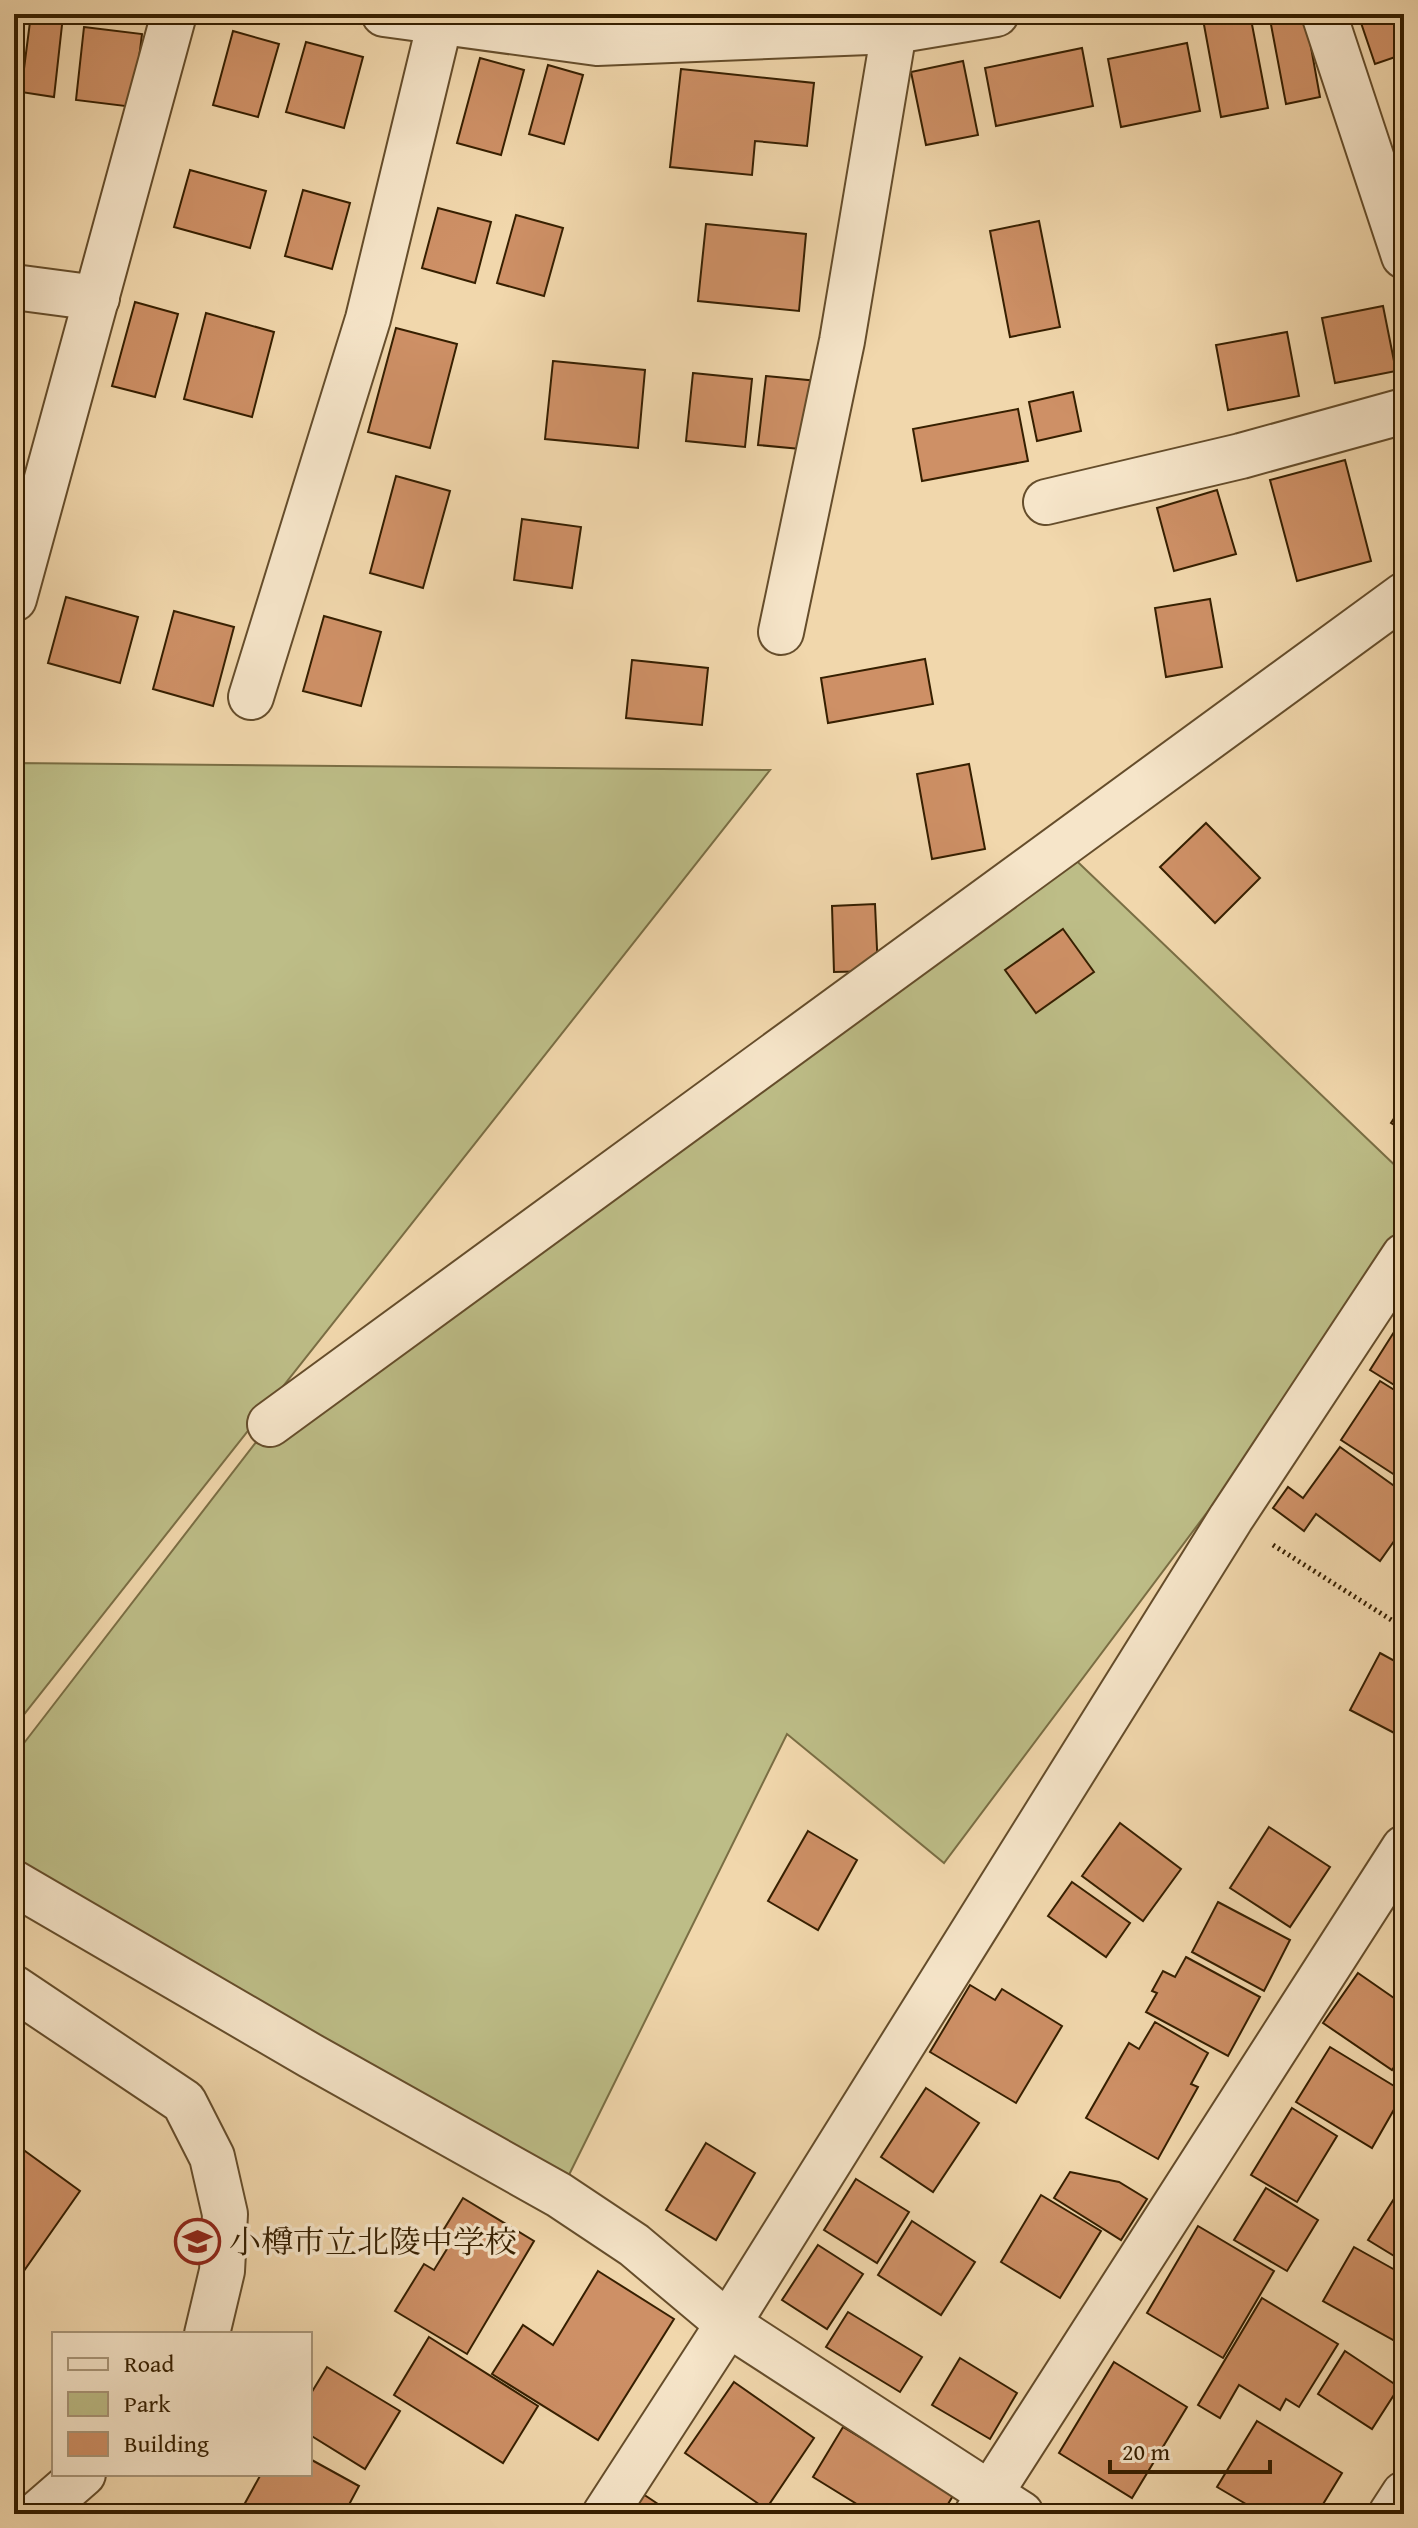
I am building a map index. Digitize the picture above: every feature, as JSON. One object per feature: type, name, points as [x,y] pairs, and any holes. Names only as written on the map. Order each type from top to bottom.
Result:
[{"type":"street","points":[[14,599],[174,14]]},
{"type":"street","points":[[384,14],[597,43],[894,31],[996,14]]},
{"type":"street","points":[[1324,14],[1404,256]]},
{"type":"street","points":[[251,697],[368,319],[440,22]]},
{"type":"street","points":[[781,632],[842,341],[894,31]]},
{"type":"street","points":[[14,287],[97,298]]},
{"type":"street","points":[[1046,502],[1241,456],[1404,411]]},
{"type":"street","points":[[270,1424],[1404,595]]},
{"type":"street","points":[[605,2514],[728,2324],[1231,1518],[1404,1256]]},
{"type":"street","points":[[14,1883],[311,2056],[559,2195],[634,2245],[728,2324],[996,2508],[1404,1848]]},
{"type":"street","points":[[14,1988],[184,2102],[212,2157],[225,2214],[222,2271],[207,2332]]},
{"type":"street","points":[[37,2514],[81,2476]]},
{"type":"street","points":[[1391,2514],[1404,2494]]},
{"type":"path","points":[[1231,1518],[1404,1628]]},
{"type":"green space","points":[[14,763],[770,770],[14,1727]]},
{"type":"green space","points":[[1060,845],[1404,1174],[1404,1250],[944,1863],[787,1734],[559,2195],[14,1883],[14,1756],[270,1424]]},
{"type":"building","points":[[31,14],[63,16],[54,97],[21,92]]},
{"type":"building","points":[[1202,14],[1250,14],[1268,108],[1221,117]]},
{"type":"building","points":[[1269,14],[1305,14],[1320,97],[1286,104]]},
{"type":"building","points":[[1358,14],[1404,14],[1404,54],[1375,64]]},
{"type":"building","points":[[84,27],[142,34],[133,107],[76,100]]},
{"type":"building","points":[[233,31],[279,44],[258,117],[213,105]]},
{"type":"building","points":[[306,42],[363,57],[344,128],[286,112]]},
{"type":"building","points":[[1187,43],[1200,111],[1121,127],[1108,59]]},
{"type":"building","points":[[1082,48],[1093,106],[996,126],[985,68]]},
{"type":"building","points":[[480,58],[524,70],[501,155],[457,143]]},
{"type":"building","points":[[963,61],[978,135],[926,145],[911,72]]},
{"type":"building","points":[[548,65],[583,75],[564,144],[529,134]]},
{"type":"building","points":[[681,69],[814,83],[807,146],[755,141],[752,175],[670,167]]},
{"type":"building","points":[[190,170],[266,191],[250,248],[174,227]]},
{"type":"building","points":[[303,190],[350,203],[332,269],[285,256]]},
{"type":"building","points":[[438,208],[491,222],[475,283],[422,268]]},
{"type":"building","points":[[516,215],[563,228],[544,296],[497,283]]},
{"type":"building","points":[[1039,221],[1060,327],[1010,337],[990,231]]},
{"type":"building","points":[[706,224],[806,234],[799,311],[698,301]]},
{"type":"building","points":[[135,302],[178,314],[155,397],[112,386]]},
{"type":"building","points":[[1383,306],[1396,371],[1335,383],[1322,318]]},
{"type":"building","points":[[206,313],[274,332],[252,417],[184,399]]},
{"type":"building","points":[[396,328],[457,344],[430,448],[368,432]]},
{"type":"building","points":[[1287,332],[1299,396],[1228,410],[1216,345]]},
{"type":"building","points":[[553,361],[645,370],[638,448],[545,439]]},
{"type":"building","points":[[693,373],[752,379],[745,447],[686,441]]},
{"type":"building","points":[[766,376],[818,381],[811,450],[758,445]]},
{"type":"building","points":[[1073,392],[1081,431],[1037,441],[1029,402]]},
{"type":"building","points":[[1018,409],[1028,461],[922,481],[913,429]]},
{"type":"building","points":[[1345,460],[1371,561],[1297,581],[1270,480]]},
{"type":"building","points":[[396,476],[450,491],[423,588],[370,573]]},
{"type":"building","points":[[1217,490],[1236,554],[1174,571],[1157,508]]},
{"type":"building","points":[[522,519],[581,527],[572,588],[514,580]]},
{"type":"building","points":[[66,597],[138,617],[120,683],[48,663]]},
{"type":"building","points":[[1210,599],[1222,667],[1166,677],[1155,608]]},
{"type":"building","points":[[174,611],[234,627],[213,706],[153,689]]},
{"type":"building","points":[[324,616],[381,632],[361,706],[303,691]]},
{"type":"building","points":[[925,659],[933,704],[828,723],[821,678]]},
{"type":"building","points":[[632,660],[708,668],[702,725],[626,718]]},
{"type":"building","points":[[969,764],[985,849],[932,859],[917,774]]},
{"type":"building","points":[[1206,823],[1260,878],[1215,923],[1160,867]]},
{"type":"building","points":[[875,904],[878,971],[834,972],[832,906]]},
{"type":"building","points":[[1063,929],[1094,972],[1036,1013],[1005,970]]},
{"type":"building","points":[[1404,1103],[1404,1131],[1391,1123]]},
{"type":"building","points":[[1394,1332],[1404,1338],[1404,1391],[1370,1370]]},
{"type":"building","points":[[1380,1381],[1404,1396],[1404,1481],[1341,1440]]},
{"type":"building","points":[[1340,1447],[1404,1493],[1404,1527],[1380,1561],[1316,1514],[1304,1531],[1273,1508],[1288,1487],[1303,1498]]},
{"type":"building","points":[[1380,1653],[1404,1666],[1404,1738],[1350,1710]]},
{"type":"building","points":[[1120,1823],[1181,1869],[1143,1921],[1082,1876]]},
{"type":"building","points":[[1269,1827],[1330,1867],[1290,1927],[1230,1888]]},
{"type":"building","points":[[808,1831],[857,1860],[818,1930],[768,1901]]},
{"type":"building","points":[[1072,1882],[1130,1923],[1106,1957],[1048,1916]]},
{"type":"building","points":[[1218,1902],[1290,1940],[1264,1991],[1192,1952]]},
{"type":"building","points":[[1186,1957],[1260,1997],[1228,2056],[1146,2012],[1157,1993],[1152,1991],[1163,1971],[1175,1977]]},
{"type":"building","points":[[1358,1973],[1404,2005],[1404,2053],[1392,2070],[1323,2023]]},
{"type":"building","points":[[970,1985],[995,2000],[1002,1989],[1062,2026],[1016,2103],[930,2052]]},
{"type":"building","points":[[1155,2022],[1208,2053],[1191,2084],[1198,2087],[1158,2159],[1086,2118],[1129,2043],[1139,2049]]},
{"type":"building","points":[[1330,2047],[1404,2092],[1372,2148],[1296,2102]]},
{"type":"building","points":[[926,2088],[979,2123],[933,2192],[881,2157]]},
{"type":"building","points":[[1292,2108],[1337,2136],[1297,2202],[1251,2175]]},
{"type":"building","points":[[14,2143],[80,2191],[14,2285]]},
{"type":"building","points":[[706,2143],[755,2173],[716,2240],[666,2210]]},
{"type":"building","points":[[1070,2172],[1119,2182],[1147,2199],[1121,2240],[1054,2198]]},
{"type":"building","points":[[856,2179],[909,2212],[877,2263],[824,2230]]},
{"type":"building","points":[[1404,2183],[1404,2262],[1368,2240]]},
{"type":"building","points":[[1266,2188],[1318,2220],[1287,2271],[1234,2240]]},
{"type":"building","points":[[1041,2195],[1101,2231],[1060,2298],[1001,2262]]},
{"type":"building","points":[[463,2198],[534,2241],[467,2354],[395,2311],[424,2264],[434,2270],[455,2236],[444,2229]]},
{"type":"building","points":[[912,2221],[975,2262],[941,2315],[878,2275]]},
{"type":"building","points":[[1198,2226],[1274,2271],[1223,2358],[1147,2313]]},
{"type":"building","points":[[818,2245],[863,2274],[827,2329],[782,2300]]},
{"type":"building","points":[[1354,2247],[1404,2275],[1404,2346],[1323,2301]]},
{"type":"building","points":[[598,2271],[674,2319],[598,2440],[492,2374],[523,2325],[553,2345]]},
{"type":"building","points":[[1262,2298],[1338,2344],[1299,2407],[1286,2399],[1280,2410],[1239,2385],[1220,2418],[1198,2405]]},
{"type":"building","points":[[848,2312],[922,2357],[900,2392],[826,2347]]},
{"type":"building","points":[[429,2337],[538,2406],[503,2463],[394,2395]]},
{"type":"building","points":[[1345,2351],[1399,2387],[1372,2429],[1318,2394]]},
{"type":"building","points":[[960,2358],[1017,2393],[990,2439],[932,2405]]},
{"type":"building","points":[[1114,2362],[1187,2407],[1132,2498],[1059,2453]]},
{"type":"building","points":[[327,2367],[400,2411],[365,2469],[312,2436],[312,2392]]},
{"type":"building","points":[[734,2382],[814,2438],[766,2509],[685,2453]]},
{"type":"building","points":[[1257,2421],[1342,2473],[1317,2514],[1263,2514],[1217,2487]]},
{"type":"building","points":[[843,2427],[954,2494],[942,2514],[873,2514],[813,2477]]},
{"type":"building","points":[[312,2460],[359,2486],[344,2514],[259,2514],[244,2505],[260,2476],[312,2476]]},
{"type":"building","points":[[643,2494],[670,2512],[669,2514],[631,2513]]},
{"type":"place","name":"小樽市立北陵中学校","points":[[198,2242]]}]
